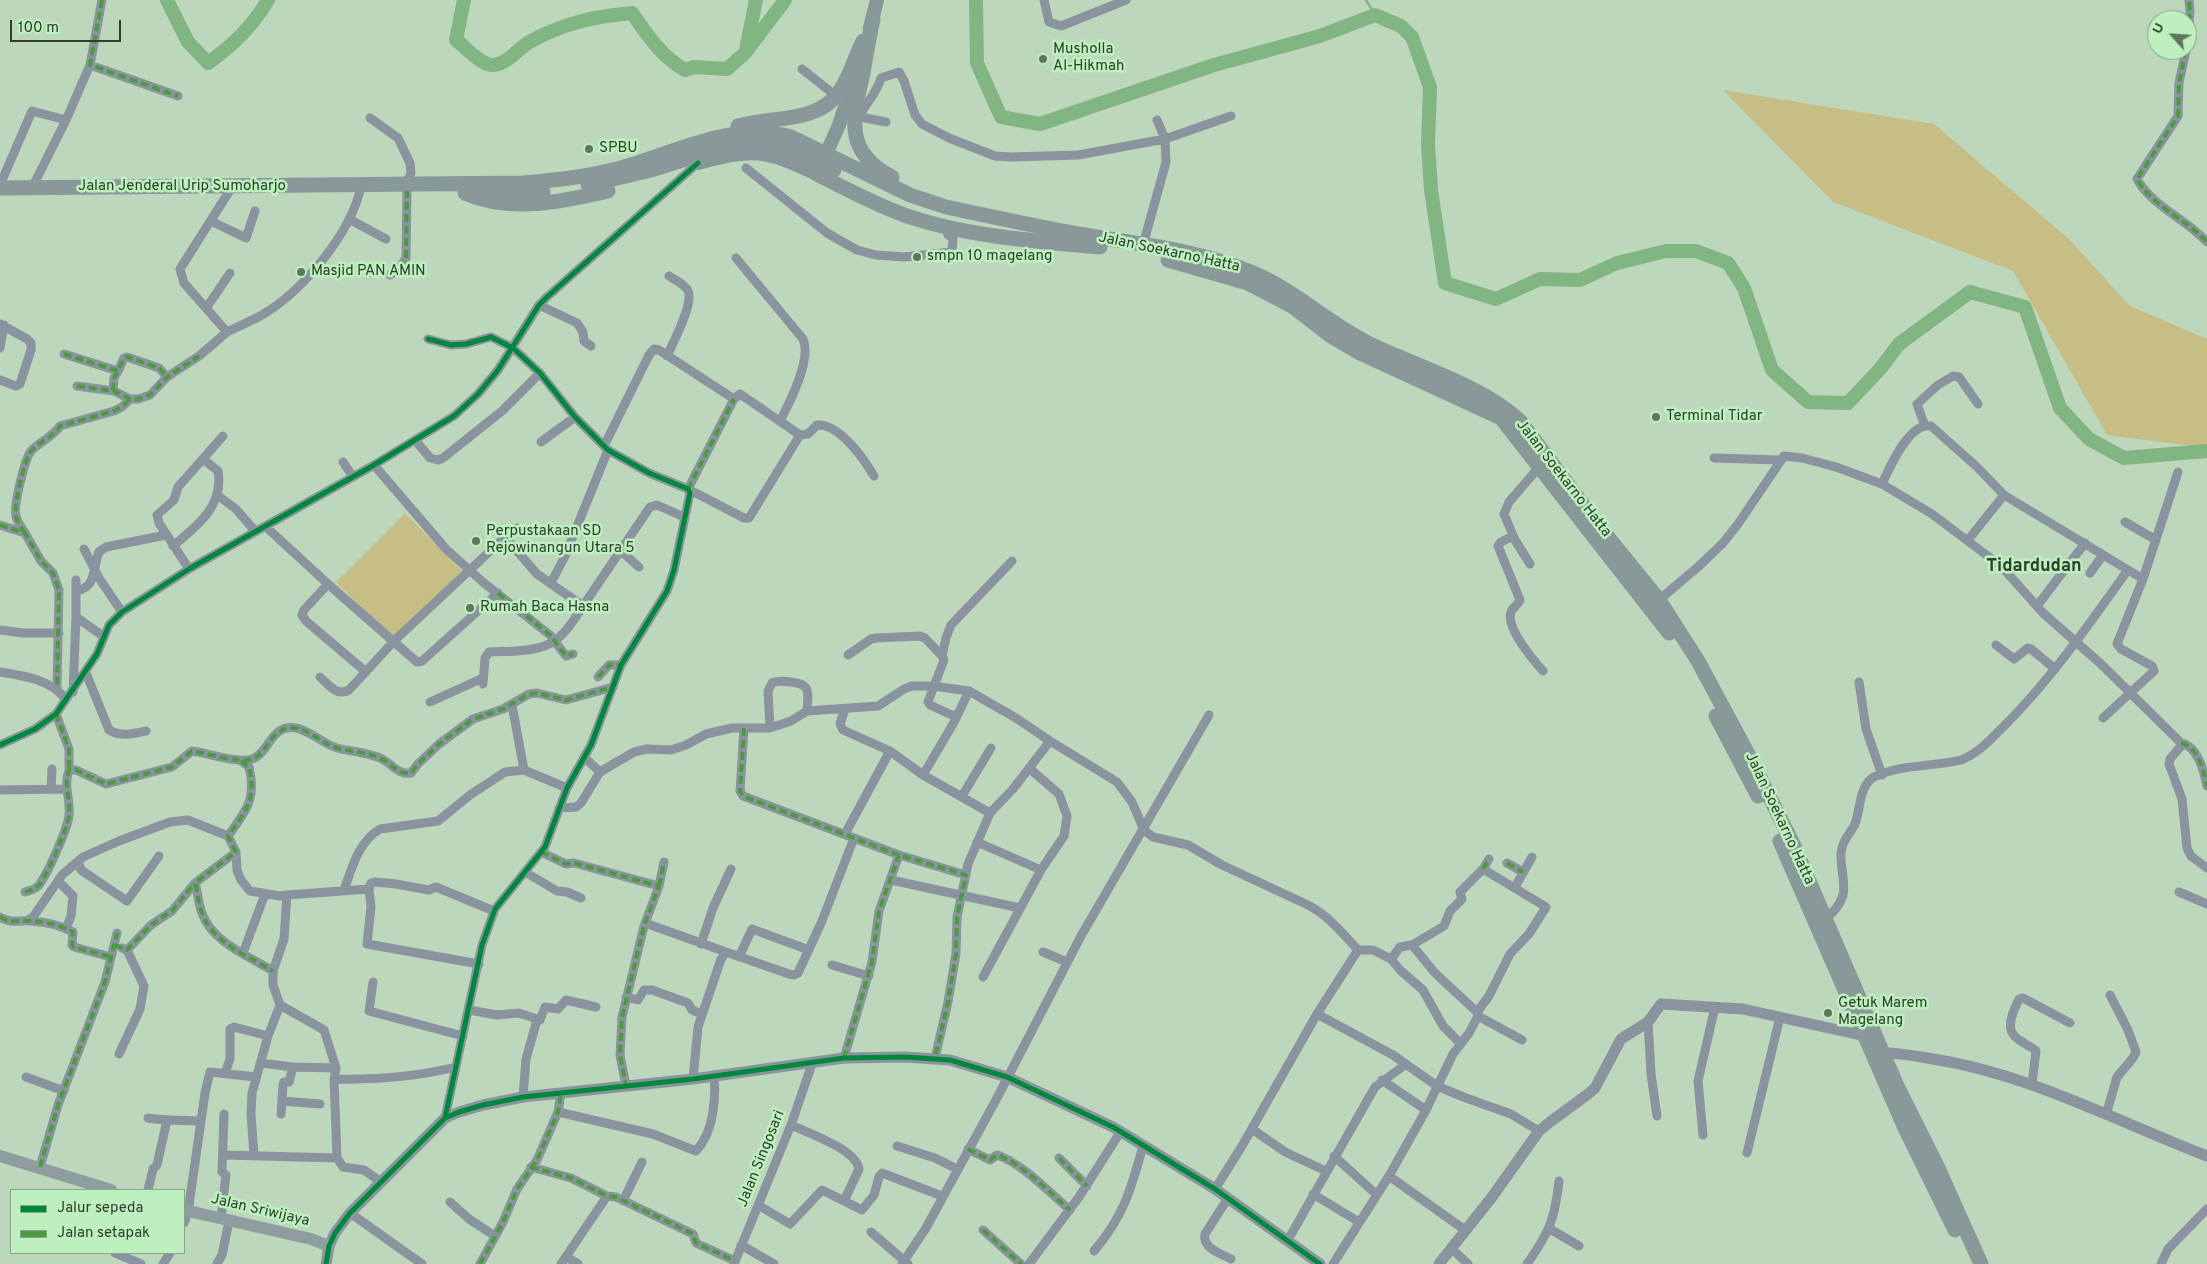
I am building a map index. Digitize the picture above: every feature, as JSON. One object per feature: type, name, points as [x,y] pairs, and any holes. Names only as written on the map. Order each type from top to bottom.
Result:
[{"type":"highway","points":[[614,173],[669,145],[753,122],[802,116],[818,112],[831,102],[841,90],[873,19]]},
{"type":"highway","points":[[873,19],[854,131],[858,146],[868,160],[882,172],[901,182],[951,200],[1002,209],[1097,241]]},
{"type":"highway","name":"Jalan Soekarno Hatta","points":[[614,173],[728,135],[754,131],[775,132],[791,137],[926,202],[1097,241],[1248,283],[1292,306],[1332,336],[1360,353],[1515,424],[1659,600],[1694,653],[1748,754],[1792,844],[1884,1053],[1916,1137],[1970,1264]]},
{"type":"highway","points":[[465,193],[485,202],[508,204],[563,200],[610,191],[698,163]]},
{"type":"highway","name":"Jalan Jenderal Urip Sumoharjo","points":[[406,188],[523,183],[614,173]]},
{"type":"highway","name":"Jalan Jenderal Urip Sumoharjo","points":[[0,187],[362,186],[465,193],[521,194],[566,189],[614,173]]},
{"type":"highway","points":[[817,174],[881,206],[949,231],[1097,241]]},
{"type":"highway","name":"Jalan Soekarno Hatta","points":[[1097,241],[1143,245],[1220,261],[1254,273],[1290,291],[1341,328],[1371,344],[1456,381],[1504,408],[1540,466],[1651,609],[1690,667],[1773,826],[1865,1036],[1916,1137],[1938,1168],[1980,1264]]},
{"type":"main road","points":[[698,163],[730,154],[747,152],[765,153],[783,158],[817,174],[839,126],[873,19],[877,0]]},
{"type":"main road","points":[[0,1156],[108,1189]]},
{"type":"main road","name":"Jalan Sriwijaya","points":[[185,1215],[225,1220],[311,1239],[329,1246]]},
{"type":"street","points":[[32,188],[66,120],[90,65],[102,0]]},
{"type":"street","points":[[872,0],[873,19]]},
{"type":"street","points":[[1044,0],[1049,22],[1061,26],[1126,0]]},
{"type":"street","points":[[2184,60],[2179,84],[2178,116],[2137,179],[2150,195],[2194,228],[2207,242]]},
{"type":"street","points":[[90,65],[178,96]]},
{"type":"street","points":[[802,69],[836,96]]},
{"type":"street","points":[[886,122],[856,116],[870,97],[878,90],[881,78],[899,72],[904,81],[915,115],[922,124],[984,153],[1011,157],[1078,155],[1165,139],[1231,116]]},
{"type":"street","points":[[0,187],[32,111],[66,120]]},
{"type":"street","points":[[370,118],[398,138],[410,163],[411,173],[406,188],[406,258],[399,269],[390,275]]},
{"type":"street","points":[[1143,245],[1164,176],[1167,151],[1165,139],[1156,120]]},
{"type":"street","points":[[0,745],[35,730],[56,714],[86,673],[97,654],[103,636],[114,619],[122,612],[189,569],[374,465],[454,416],[478,394],[498,370],[539,305],[698,163]]},
{"type":"street","points":[[746,168],[827,233],[857,250],[876,255],[904,258],[952,252],[954,238],[949,231],[899,221],[877,210]]},
{"type":"street","points":[[227,332],[184,283],[180,275],[180,269],[232,186]]},
{"type":"street","points":[[77,386],[113,391],[130,399],[150,396],[167,376],[199,356],[227,332],[263,314],[291,292],[325,257],[358,202],[362,186]]},
{"type":"street","points":[[211,220],[246,238],[255,211]]},
{"type":"street","points":[[349,219],[386,239]]},
{"type":"street","points":[[736,258],[806,345],[806,357],[780,421]]},
{"type":"street","points":[[207,307],[230,273]]},
{"type":"street","points":[[667,356],[679,332],[689,297],[686,288],[669,276]]},
{"type":"street","points":[[539,305],[577,323],[583,332],[584,341],[591,346]]},
{"type":"street","points":[[0,348],[2,324],[31,343],[31,350],[20,384],[16,386],[0,380]]},
{"type":"street","points":[[428,339],[451,345],[466,344],[491,338],[512,348],[540,373],[575,417],[606,448],[649,472],[688,489],[744,518],[750,518],[800,435]]},
{"type":"street","points":[[551,584],[565,556],[606,448],[649,355],[656,349],[734,398]]},
{"type":"street","points":[[64,354],[118,370]]},
{"type":"street","points":[[113,391],[114,378],[124,358],[128,357],[159,368],[167,376]]},
{"type":"street","points":[[415,440],[430,458],[438,460],[502,411],[540,373]]},
{"type":"street","points":[[1925,426],[1917,405],[1938,385],[1953,376],[1959,377],[1978,404]]},
{"type":"street","points":[[446,1118],[482,945],[494,911],[505,894],[545,847],[567,788],[584,757],[621,665],[667,591],[674,570],[690,493],[688,489],[734,398],[737,395],[743,394],[800,435],[808,434],[817,425],[826,426],[850,442],[874,476]]},
{"type":"street","points":[[57,688],[59,590],[53,573],[41,561],[16,516],[15,505],[24,465],[30,452],[54,435],[60,426],[114,411],[122,407],[130,399]]},
{"type":"street","points":[[541,442],[575,417]]},
{"type":"street","points":[[1882,484],[1903,444],[1925,426],[1931,426],[1949,440],[2004,495],[2143,579]]},
{"type":"street","points":[[189,569],[166,535],[157,515],[174,500],[178,486],[223,436]]},
{"type":"street","points":[[1659,600],[1723,543],[1744,516],[1780,460],[1786,455],[1802,458],[1882,484],[1908,498],[1968,540],[2001,566],[2037,606],[2181,743],[2189,746],[2199,762],[2207,786]]},
{"type":"street","points":[[1714,458],[1780,460]]},
{"type":"street","points":[[173,546],[207,515],[217,495],[220,482],[218,471],[202,459]]},
{"type":"street","points":[[343,462],[353,477]]},
{"type":"street","points":[[374,465],[446,549],[550,635],[566,656],[573,654]]},
{"type":"street","points":[[1530,564],[1513,536],[1504,517],[1504,510],[1540,466]]},
{"type":"street","points":[[2103,718],[2131,694],[2154,669],[2152,666],[2121,649],[2117,644],[2143,579],[2178,472]]},
{"type":"street","points":[[217,495],[236,509],[255,532]]},
{"type":"street","points":[[1968,540],[2004,495]]},
{"type":"street","points":[[430,702],[483,681],[485,658],[489,652],[540,648],[548,646],[554,641],[564,632],[653,506],[657,505],[684,517]]},
{"type":"street","points":[[2126,522],[2156,540]]},
{"type":"street","points":[[0,526],[25,534]]},
{"type":"street","points":[[265,526],[417,662],[422,661],[498,593]]},
{"type":"street","points":[[320,677],[338,692],[344,693],[366,672],[394,640],[517,528]]},
{"type":"street","points":[[76,592],[88,588],[99,552],[106,547],[166,535]]},
{"type":"street","points":[[1513,536],[1501,542],[1498,546],[1520,600],[1511,611],[1511,616],[1521,644],[1543,671]]},
{"type":"street","points":[[505,537],[537,574],[583,606]]},
{"type":"street","points":[[2037,606],[2084,543]]},
{"type":"street","points":[[84,549],[99,578],[122,612]]},
{"type":"street","points":[[621,551],[639,567]]},
{"type":"street","points":[[2090,574],[2103,555]]},
{"type":"street","points":[[956,717],[930,705],[928,699],[943,664],[942,656],[948,632],[952,625],[1012,561]]},
{"type":"street","points":[[1825,920],[1839,904],[1843,893],[1841,856],[1845,839],[1854,824],[1867,784],[1872,779],[1882,775],[1911,768],[1953,762],[1969,757],[2015,715],[2055,669],[2127,571]]},
{"type":"street","points":[[70,696],[76,617],[76,580]]},
{"type":"street","points":[[328,584],[304,610],[302,616],[366,672]]},
{"type":"street","points":[[76,617],[103,636]]},
{"type":"street","points":[[0,630],[23,633],[59,633]]},
{"type":"street","points":[[848,655],[871,639],[915,635],[926,638],[942,656]]},
{"type":"street","points":[[1996,645],[2014,659],[2028,648],[2031,649],[2055,669]]},
{"type":"street","points":[[598,677],[609,665],[621,665]]},
{"type":"street","points":[[0,672],[34,679],[57,688],[70,696]]},
{"type":"street","points":[[86,673],[109,730],[116,734],[124,735],[146,731]]},
{"type":"street","points":[[770,728],[768,691],[772,683],[776,681],[805,687],[807,690],[807,711]]},
{"type":"street","points":[[1859,682],[1866,729],[1882,775]]},
{"type":"street","points":[[559,808],[576,807],[581,803],[600,772],[634,752],[647,749],[671,750],[686,745],[706,734],[732,728],[744,731],[770,728],[791,721],[807,711],[878,706],[912,686],[933,686],[968,691],[1016,718],[1117,782],[1132,802],[1144,830],[1155,838],[1188,845],[1222,865],[1315,908],[1358,950],[1373,950],[1391,959],[1400,970],[1423,990],[1442,1026],[1460,1043]]},
{"type":"street","points":[[241,761],[253,759],[262,753],[270,738],[280,731],[296,728],[337,748],[380,758],[396,770],[405,774],[411,773],[439,744],[473,719],[512,704],[529,694],[537,693],[566,700],[613,687]]},
{"type":"street","points":[[923,774],[956,717],[968,691]]},
{"type":"street","points":[[512,704],[524,770]]},
{"type":"street","points":[[845,709],[840,724],[843,730],[890,751],[923,774],[990,814]]},
{"type":"street","points":[[25,892],[34,890],[39,885],[69,817],[65,789],[69,770],[69,749],[56,714]]},
{"type":"street","points":[[871,1232],[905,1263],[1007,1078],[1067,962],[1210,715]]},
{"type":"street","points":[[744,731],[740,791],[743,796],[899,855],[966,875]]},
{"type":"street","points":[[934,1058],[953,976],[957,918],[966,875],[977,842],[990,814],[1050,741]]},
{"type":"street","points":[[2181,743],[2181,746],[2170,759],[2169,764],[2182,799],[2187,848],[2191,856],[2207,868]]},
{"type":"street","points":[[962,796],[991,748]]},
{"type":"street","points":[[69,770],[76,770],[106,784],[172,767],[192,751],[241,761],[250,766],[254,784],[249,803],[228,836]]},
{"type":"street","points":[[645,924],[794,975],[798,973],[809,950],[849,836],[890,751]]},
{"type":"street","points":[[584,757],[600,772]]},
{"type":"street","points":[[982,977],[1041,870],[1064,836],[1067,816],[1062,798],[1029,768]]},
{"type":"street","points":[[52,769],[52,788]]},
{"type":"street","points":[[344,890],[360,849],[371,834],[388,827],[418,825],[438,821],[470,795],[505,772],[524,770],[567,788]]},
{"type":"street","points":[[0,790],[65,789]]},
{"type":"street","points":[[28,920],[33,917],[58,881],[78,861],[119,840],[170,822],[188,820],[228,836],[236,852],[237,870],[241,880],[250,891],[287,895],[324,894],[344,890],[369,889]]},
{"type":"street","points":[[977,842],[1041,870]]},
{"type":"street","points":[[126,950],[151,926],[172,911],[195,882],[236,852]]},
{"type":"street","points":[[541,852],[566,864],[574,863],[659,886]]},
{"type":"street","points":[[844,1058],[869,976],[879,911],[899,855]]},
{"type":"street","points":[[78,861],[81,870],[127,901],[159,856]]},
{"type":"street","points":[[1515,887],[1532,857]]},
{"type":"street","points":[[1391,959],[1400,947],[1412,945],[1444,926],[1450,911],[1463,898],[1460,892],[1490,859]]},
{"type":"street","points":[[626,1086],[620,1055],[622,1017],[645,924],[659,886],[664,862]]},
{"type":"street","points":[[1507,863],[1523,872]]},
{"type":"street","points":[[1333,1264],[1389,1176],[1426,1110],[1460,1043],[1469,1033],[1477,1014],[1510,954],[1529,934],[1547,905],[1483,868]]},
{"type":"street","points":[[702,944],[713,908],[731,869]]},
{"type":"street","points":[[525,872],[557,891],[567,892],[581,898]]},
{"type":"street","points":[[891,880],[1020,908]]},
{"type":"street","points":[[58,881],[74,896],[71,916],[66,929]]},
{"type":"street","points":[[195,882],[202,913],[214,932],[225,942],[273,971]]},
{"type":"street","points":[[479,964],[367,944],[372,907],[369,889],[371,883],[375,882],[429,890],[436,887],[494,911]]},
{"type":"street","points":[[2179,892],[2207,904]]},
{"type":"street","points":[[243,953],[265,894]]},
{"type":"street","points":[[287,895],[284,939],[273,971],[273,985],[280,1004],[324,1030],[336,1068],[334,1079],[337,1158],[343,1167],[364,1170],[381,1182]]},
{"type":"street","points":[[0,917],[14,922],[28,920],[66,929],[73,932],[72,945],[74,947],[111,957]]},
{"type":"street","points":[[739,957],[752,930],[809,950]]},
{"type":"street","points":[[40,1167],[64,1091],[105,982],[117,933]]},
{"type":"street","points":[[115,945],[126,950],[144,986],[140,1009],[119,1054]]},
{"type":"street","points":[[1412,945],[1435,973],[1477,1014],[1522,1040]]},
{"type":"street","points":[[1215,1189],[1252,1129],[1317,1014],[1358,950]]},
{"type":"street","points":[[693,1079],[698,1027],[718,965],[726,952]]},
{"type":"street","points":[[1043,952],[1067,962]]},
{"type":"street","points":[[832,965],[869,976]]},
{"type":"street","points":[[373,982],[369,1011],[463,1036]]},
{"type":"street","points":[[626,997],[638,1000],[644,990],[652,990],[688,1003],[692,1010],[702,1014]]},
{"type":"street","points":[[2106,1115],[2118,1077],[2136,1052],[2128,1030],[2110,995]]},
{"type":"street","points":[[2032,1084],[2036,1051],[2014,1036],[2011,1030],[2012,1015],[2019,999],[2023,998],[2070,1023]]},
{"type":"street","points":[[470,1010],[497,1015],[519,1013],[540,1020],[546,1006],[558,1008],[566,1000],[596,1008]]},
{"type":"street","points":[[1438,1264],[1492,1197],[1539,1131],[1595,1088],[1621,1039],[1648,1022],[1663,1003],[1743,1009],[1865,1036]]},
{"type":"street","points":[[254,1155],[251,1114],[256,1077],[280,1004]]},
{"type":"street","points":[[1703,1135],[1698,1081],[1716,1007]]},
{"type":"street","points":[[1317,1014],[1374,1044],[1437,1086],[1511,1114],[1539,1131]]},
{"type":"street","points":[[1747,1153],[1780,1017]]},
{"type":"street","points":[[523,1097],[526,1059],[536,1020]]},
{"type":"street","points":[[1648,1022],[1651,1074],[1657,1116]]},
{"type":"street","points":[[225,1073],[230,1059],[230,1029],[234,1027],[268,1036]]},
{"type":"street","points":[[1884,1053],[1963,1063],[2032,1084],[2207,1156]]},
{"type":"street","points":[[326,1264],[329,1246],[335,1233],[350,1213],[446,1118],[459,1112],[523,1097],[693,1079],[812,1064],[844,1058],[934,1058],[970,1065],[1007,1078],[1121,1131],[1215,1189],[1320,1264]]},
{"type":"street","points":[[261,1063],[293,1067],[336,1068]]},
{"type":"street","name":"Jalan Singosari","points":[[734,1262],[791,1125],[812,1064]]},
{"type":"street","points":[[1288,1240],[1334,1156],[1370,1096],[1382,1080],[1406,1064]]},
{"type":"street","points":[[281,1114],[284,1083],[289,1082],[293,1067]]},
{"type":"street","points":[[334,1079],[373,1080],[420,1075],[456,1067]]},
{"type":"street","points":[[185,1215],[210,1072],[256,1077]]},
{"type":"street","points":[[558,1112],[653,1134],[696,1151],[712,1118],[716,1101],[714,1076]]},
{"type":"street","points":[[26,1077],[64,1091]]},
{"type":"street","points":[[1382,1080],[1426,1110]]},
{"type":"street","points":[[480,1264],[517,1189],[537,1160],[558,1112],[561,1093]]},
{"type":"street","points":[[282,1101],[320,1104]]},
{"type":"street","points":[[217,1264],[222,1255],[225,1220],[226,1175],[222,1172],[224,1114]]},
{"type":"street","points":[[148,1118],[201,1121]]},
{"type":"street","points":[[148,1189],[153,1169],[157,1165],[167,1120]]},
{"type":"street","points":[[791,1125],[844,1150],[857,1162],[859,1169],[844,1201]]},
{"type":"street","points":[[1252,1129],[1285,1152],[1326,1171]]},
{"type":"street","points":[[1029,1264],[1087,1186],[1121,1131]]},
{"type":"street","points":[[897,1146],[935,1158],[957,1169]]},
{"type":"street","points":[[1094,1251],[1115,1225],[1121,1213],[1143,1146]]},
{"type":"street","points":[[968,1149],[990,1160],[997,1155],[1002,1157],[1018,1167],[1070,1210]]},
{"type":"street","points":[[224,1155],[337,1158]]},
{"type":"street","points":[[1334,1156],[1377,1194]]},
{"type":"street","points":[[1059,1158],[1087,1186]]},
{"type":"street","points":[[623,1201],[642,1162]]},
{"type":"street","points":[[531,1167],[571,1178],[607,1196],[612,1195],[693,1234],[696,1243],[734,1262]]},
{"type":"street","points":[[758,1205],[790,1224],[822,1190],[862,1210],[874,1196],[879,1176],[882,1173],[942,1196]]},
{"type":"street","points":[[1389,1176],[1465,1230]]},
{"type":"street","points":[[1527,1264],[1550,1229],[1556,1211],[1559,1181]]},
{"type":"street","points":[[1313,1194],[1359,1222]]},
{"type":"street","points":[[578,1264],[564,1260],[607,1196]]},
{"type":"street","points":[[1228,1198],[1205,1234],[1204,1240],[1206,1245],[1231,1259]]},
{"type":"street","points":[[450,1202],[475,1223],[495,1236]]},
{"type":"street","points":[[2163,1264],[2168,1249],[2207,1209]]},
{"type":"street","points":[[350,1213],[422,1264]]},
{"type":"street","points":[[1550,1229],[1579,1246]]},
{"type":"street","points":[[983,1230],[1021,1264]]},
{"type":"street","points":[[741,1246],[774,1264]]},
{"type":"street","points":[[1451,1248],[1468,1264]]},
{"type":"street","points":[[117,1254],[141,1264]]},
{"type":"shaded area","points":[[1723,90],[1934,124],[2069,239],[2130,306],[2207,339],[2207,448],[2107,435],[2013,271],[1833,202]]},
{"type":"shaded area","points":[[405,513],[462,571],[393,640],[336,582]]},
{"type":"waterway","points":[[167,0],[188,42],[208,63],[241,35],[268,0]]},
{"type":"waterway","points":[[464,0],[456,40],[479,59],[489,64],[500,64],[528,43],[557,29],[593,18],[632,13],[662,52],[685,70],[694,67],[727,69],[745,53],[785,0]]},
{"type":"waterway","points":[[746,50],[756,0]]},
{"type":"waterway","points":[[976,0],[977,63],[1001,117],[1040,124],[1214,65],[1320,36],[1375,15],[1401,26],[1412,37],[1430,87],[1428,144],[1431,190],[1445,283],[1496,299],[1540,279],[1580,280],[1617,263],[1666,251],[1696,251],[1728,263],[1744,288],[1772,370],[1808,402],[1848,403],[1880,369],[1899,344],[1970,292],[2025,307],[2060,408],[2089,439],[2124,458],[2207,451]]},
{"type":"waterway","points":[[1366,0],[1375,15]]},
{"type":"marked path","points":[[102,0],[90,65],[178,96]]},
{"type":"marked path","points":[[2189,0],[2190,10]]},
{"type":"marked path","points":[[2184,60],[2179,83],[2178,116],[2137,179],[2151,197],[2207,242]]},
{"type":"marked path","points":[[390,275],[399,269],[406,258],[407,191]]},
{"type":"marked path","points":[[64,354],[118,371],[124,358],[127,357],[159,368],[167,377]]},
{"type":"marked path","points":[[77,386],[114,391],[130,399],[138,399],[150,395],[167,377],[199,356]]},
{"type":"marked path","points":[[113,391],[114,378],[118,371]]},
{"type":"marked path","points":[[25,533],[17,520],[16,511],[23,472],[31,451],[60,426],[114,411],[122,407],[130,399]]},
{"type":"marked path","points":[[688,489],[734,399]]},
{"type":"marked path","points":[[0,525],[25,533],[41,561],[53,573],[59,590],[57,688]]},
{"type":"marked path","points":[[498,593],[550,635],[566,656],[573,654]]},
{"type":"marked path","points":[[598,677],[609,665],[621,665]]},
{"type":"marked path","points":[[25,892],[34,889],[43,879],[65,831],[69,816],[67,787],[69,770],[76,770],[106,784],[172,767],[192,751],[239,760],[252,759],[258,756],[281,730],[296,728],[337,748],[366,753],[386,761],[399,771],[411,773],[439,744],[473,719],[503,709],[529,694],[537,693],[566,700],[613,687]]},
{"type":"marked path","points":[[56,714],[69,749],[69,770]]},
{"type":"marked path","points":[[744,728],[740,791],[743,796],[899,855],[966,875],[957,917],[956,954],[948,1002],[935,1058]]},
{"type":"marked path","points":[[2181,743],[2187,745],[2196,754],[2207,786]]},
{"type":"marked path","points":[[241,761],[249,767],[252,788],[245,812],[228,836],[236,852],[195,883],[202,913],[214,932],[242,954],[273,971]]},
{"type":"marked path","points":[[541,852],[566,864],[574,863],[659,886],[644,926],[622,1017],[620,1055],[626,1086]]},
{"type":"marked path","points":[[844,1058],[872,962],[879,911],[899,855]]},
{"type":"marked path","points":[[1483,869],[1489,859]]},
{"type":"marked path","points":[[659,886],[664,862]]},
{"type":"marked path","points":[[1507,863],[1523,872]]},
{"type":"marked path","points":[[115,945],[127,950],[151,925],[172,911],[195,883]]},
{"type":"marked path","points":[[0,917],[11,921],[36,921],[63,927],[73,932],[72,945],[74,947],[111,957]]},
{"type":"marked path","points":[[40,1167],[58,1105],[105,982],[117,933]]},
{"type":"marked path","points":[[480,1264],[503,1222],[517,1189],[537,1160],[558,1112],[561,1093]]},
{"type":"marked path","points":[[968,1149],[990,1160],[997,1155],[1006,1159],[1035,1179],[1070,1210]]},
{"type":"marked path","points":[[1059,1158],[1087,1186]]},
{"type":"marked path","points":[[531,1167],[571,1178],[607,1196],[616,1197],[693,1234],[696,1243],[735,1261]]},
{"type":"marked path","points":[[983,1230],[1021,1264]]},
{"type":"cycle path","points":[[0,745],[35,729],[56,714],[97,654],[109,625],[122,612],[189,569],[374,465],[454,416],[478,394],[498,370],[539,305],[698,163]]},
{"type":"cycle path","points":[[428,339],[451,345],[466,344],[491,337],[513,348],[540,373],[575,417],[608,450],[649,473],[688,489],[690,493],[674,570],[667,591],[621,665],[591,745],[567,788],[545,847],[495,909],[482,945],[445,1118]]},
{"type":"cycle path","points":[[326,1264],[329,1246],[335,1233],[350,1213],[445,1118],[459,1112],[523,1097],[693,1079],[844,1058],[905,1057],[950,1060],[1007,1077],[1113,1127],[1215,1189],[1320,1264]]},
{"type":"place","name":"Musholla Al-Hikmah","points":[[1043,59]]},
{"type":"place","name":"SPBU","points":[[589,149]]},
{"type":"place","name":"smpn 10 magelang","points":[[917,257]]},
{"type":"place","name":"Masjid PAN AMIN","points":[[301,272]]},
{"type":"place","name":"Terminal Tidar","points":[[1656,417]]},
{"type":"place","name":"Perpustakaan SD Rejowinangun Utara 5","points":[[476,541]]},
{"type":"place","name":"Rumah Baca Hasna","points":[[470,608]]},
{"type":"place","name":"Getuk Marem Magelang","points":[[1828,1013]]},
{"type":"district","name":"Tidardudan","points":[[2034,567]]}]
